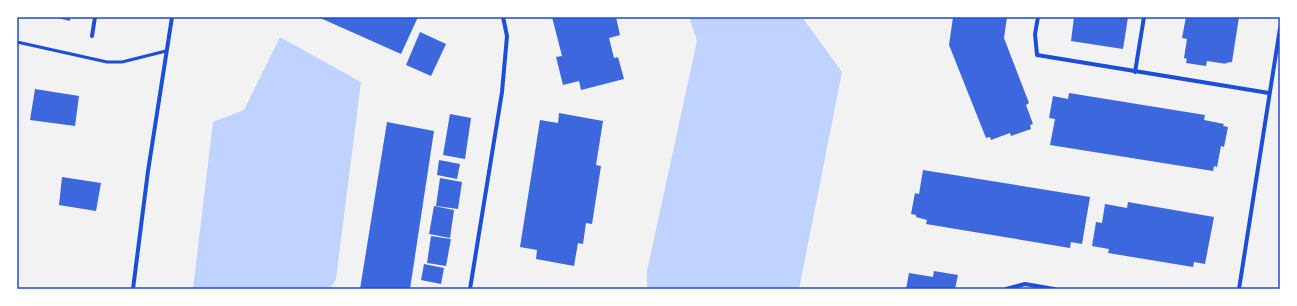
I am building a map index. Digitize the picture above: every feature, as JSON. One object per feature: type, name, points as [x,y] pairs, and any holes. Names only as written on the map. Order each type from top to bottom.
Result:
[{"type":"street","points":[[92,36],[95,17]]},
{"type":"street","points":[[133,289],[172,17]]},
{"type":"street","points":[[470,289],[502,92],[507,36],[503,17]]},
{"type":"street","points":[[1038,17],[1035,34],[1037,55],[1269,93]]},
{"type":"street","points":[[1136,72],[1144,17]]},
{"type":"street","points":[[1239,289],[1280,28]]},
{"type":"street","points":[[1006,289],[1025,284],[1054,289]]},
{"type":"lane","points":[[17,42],[107,62],[122,62],[166,51]]},
{"type":"water","points":[[689,17],[802,17],[842,72],[799,289],[647,289],[647,271],[697,41]]},
{"type":"water","points":[[280,37],[361,82],[336,279],[330,289],[193,289],[213,122],[244,110]]},
{"type":"building","points":[[54,17],[70,17],[70,21]]},
{"type":"building","points":[[318,17],[418,17],[401,54]]},
{"type":"building","points":[[552,17],[616,17],[620,35],[609,38],[614,58],[618,57],[624,79],[581,90],[579,81],[563,85],[556,57],[562,56]]},
{"type":"building","points":[[953,17],[1007,17],[1004,38],[1029,103],[1026,105],[1033,124],[1030,125],[1031,129],[1011,136],[1010,133],[991,140],[990,137],[986,138],[949,45]]},
{"type":"building","points":[[1074,17],[1128,17],[1123,49],[1071,41]]},
{"type":"building","points":[[1186,17],[1239,17],[1232,62],[1225,63],[1227,64],[1207,61],[1206,66],[1186,63],[1187,59],[1184,58],[1187,39],[1182,38]]},
{"type":"building","points":[[420,32],[446,44],[431,76],[406,65]]},
{"type":"building","points":[[35,89],[79,96],[75,126],[30,120]]},
{"type":"building","points":[[1069,93],[1205,115],[1204,120],[1224,124],[1223,126],[1228,127],[1224,147],[1221,146],[1217,167],[1214,166],[1213,171],[1050,145],[1055,119],[1049,118],[1053,96],[1068,99]]},
{"type":"building","points":[[559,113],[603,121],[596,165],[601,166],[592,224],[586,223],[583,244],[578,243],[574,266],[536,259],[537,250],[520,247],[540,120],[558,123]]},
{"type":"building","points":[[450,114],[471,118],[465,159],[443,155]]},
{"type":"building","points":[[387,122],[434,131],[410,289],[360,289]]},
{"type":"building","points":[[439,160],[460,164],[457,179],[437,175]]},
{"type":"building","points":[[923,170],[1090,197],[1082,244],[1071,242],[1070,248],[926,224],[927,220],[911,214],[915,193],[919,194]]},
{"type":"building","points":[[62,177],[101,183],[96,211],[59,205]]},
{"type":"building","points":[[440,178],[462,182],[458,209],[436,206]]},
{"type":"building","points":[[1128,202],[1214,217],[1205,264],[1194,262],[1193,267],[1108,253],[1109,249],[1092,246],[1096,222],[1102,223],[1105,204],[1127,208]]},
{"type":"building","points":[[434,206],[454,210],[450,238],[429,234]]},
{"type":"building","points":[[431,236],[451,239],[446,266],[427,263]]},
{"type":"building","points":[[424,264],[444,268],[441,284],[421,280]]},
{"type":"building","points":[[934,271],[958,275],[955,289],[906,289],[909,273],[933,277]]}]
